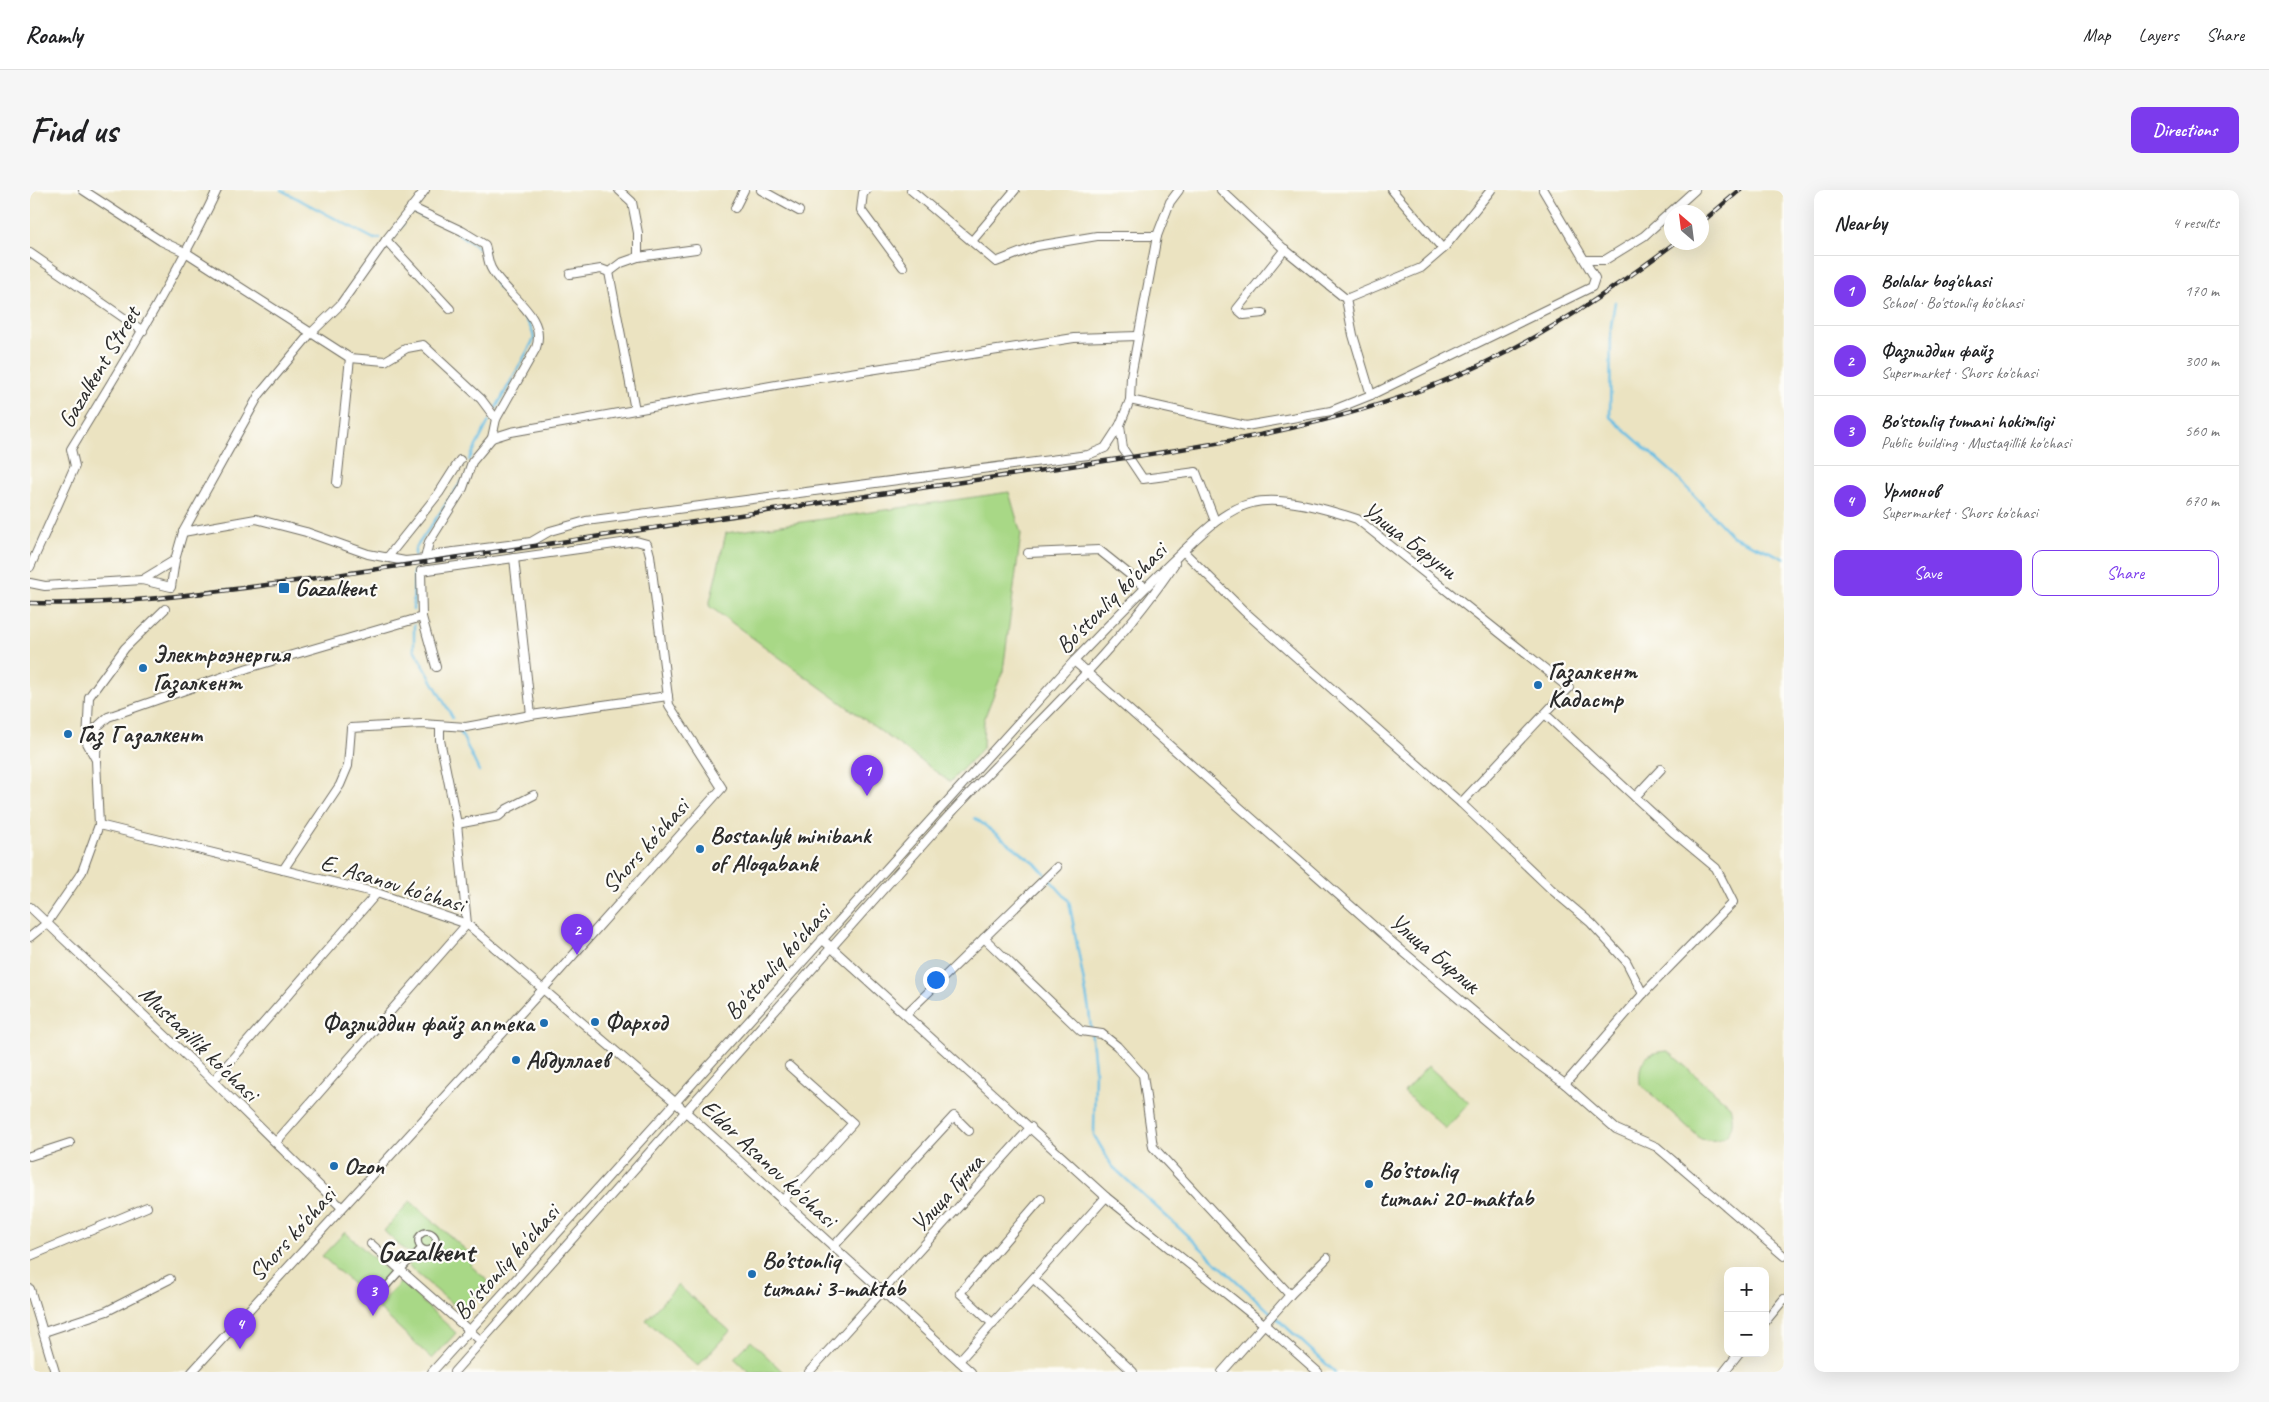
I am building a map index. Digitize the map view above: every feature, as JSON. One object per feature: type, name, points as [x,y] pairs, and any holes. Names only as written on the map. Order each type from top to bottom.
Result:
[{"type":"street","points":[[83,190],[161,241],[187,253],[350,358],[385,361],[407,348],[423,345],[481,399],[496,419]]},
{"type":"street","name":"Gazalkent Street","points":[[30,567],[75,466],[71,449],[143,331],[187,253],[217,190]]},
{"type":"street","points":[[30,583],[45,586],[142,580],[171,587],[175,560],[183,532],[259,395],[310,334],[340,305],[410,207],[425,190]]},
{"type":"street","points":[[619,190],[632,202],[638,233],[638,257]]},
{"type":"street","points":[[735,208],[744,190]]},
{"type":"street","points":[[761,190],[799,211]]},
{"type":"street","points":[[867,190],[863,194],[861,210],[903,267]]},
{"type":"street","points":[[911,190],[996,262],[1037,246],[1097,236],[1157,236]]},
{"type":"street","points":[[972,241],[1014,190]]},
{"type":"street","points":[[183,532],[256,520],[306,532],[368,554],[405,562],[425,559],[438,554],[530,542],[550,531],[586,520],[1088,455],[1106,448],[1120,425],[1130,400],[1131,376],[1157,236],[1170,202],[1179,190]]},
{"type":"street","points":[[1221,190],[1285,249],[1346,299],[1353,335],[1371,395]]},
{"type":"street","points":[[1392,190],[1443,249]]},
{"type":"street","points":[[1346,299],[1421,268],[1443,249],[1491,190]]},
{"type":"street","points":[[1130,400],[1246,426],[1331,411],[1371,395],[1592,287],[1594,278],[1585,260],[1542,190]]},
{"type":"street","points":[[1585,260],[1605,260],[1644,236],[1695,190]]},
{"type":"street","points":[[410,207],[462,231],[486,245],[490,268],[537,326],[538,341],[536,348],[496,419],[492,438],[472,462],[463,488],[429,542],[425,559]]},
{"type":"street","points":[[386,240],[450,309]]},
{"type":"street","points":[[609,272],[621,263],[638,257],[696,248]]},
{"type":"street","points":[[1263,312],[1244,315],[1237,309],[1285,249]]},
{"type":"street","points":[[30,253],[143,331]]},
{"type":"street","points":[[570,274],[601,269],[609,272]]},
{"type":"street","points":[[609,272],[635,410]]},
{"type":"street","points":[[492,438],[511,432],[793,382],[1074,338],[1138,336]]},
{"type":"street","points":[[337,483],[350,358]]},
{"type":"street","points":[[1120,425],[1123,449],[1143,479],[1196,472],[1215,521]]},
{"type":"street","points":[[388,558],[439,493],[460,460]]},
{"type":"street","name":"Улица Беруни","points":[[1183,551],[1215,521],[1252,503],[1278,502],[1321,507],[1357,519],[1569,688],[1546,715]]},
{"type":"street","points":[[283,870],[340,785],[348,766],[351,728],[422,724],[466,726],[668,696],[647,544],[636,541],[421,571],[422,616],[436,666]]},
{"type":"street","points":[[1028,553],[1099,550],[1146,587]]},
{"type":"street","points":[[1183,551],[1244,611],[1461,803],[1608,940],[1626,960],[1643,994]]},
{"type":"street","name":"Bo'stonliq ko'chasi","points":[[432,1372],[1074,661],[1183,551]]},
{"type":"street","name":"Bo'stonliq ko'chasi","points":[[454,1372],[830,947],[974,788],[1086,672],[1155,594],[1183,551]]},
{"type":"street","points":[[514,558],[531,715]]},
{"type":"street","points":[[142,580],[175,560]]},
{"type":"street","points":[[96,760],[87,743],[89,697],[125,648],[165,609]]},
{"type":"street","points":[[30,937],[47,923],[82,872],[99,826],[96,760],[97,727],[108,717],[248,668],[422,616]]},
{"type":"street","name":"Улица Бирлик","points":[[1074,661],[1393,943],[1524,1055],[1565,1084],[1616,1129],[1657,1147],[1784,1256]]},
{"type":"street","name":"Shors ko'chasi","points":[[192,1372],[341,1207],[544,988],[722,788],[669,704],[668,696]]},
{"type":"street","points":[[1461,803],[1546,715],[1716,868],[1733,902],[1643,994],[1565,1084]]},
{"type":"street","points":[[276,1142],[467,924],[457,824],[440,740],[440,726]]},
{"type":"street","points":[[1635,797],[1661,768]]},
{"type":"street","points":[[457,824],[499,816],[507,808],[534,795]]},
{"type":"street","name":"E. Asanov ko'chasi","points":[[99,826],[378,893],[467,924],[676,1103]]},
{"type":"street","points":[[906,1014],[1055,869]]},
{"type":"street","points":[[213,1081],[378,893]]},
{"type":"street","name":"Mustaqillik ko'chasi","points":[[30,907],[213,1081],[341,1207]]},
{"type":"street","points":[[984,938],[1081,1031],[1102,1034],[1117,1046],[1144,1075],[1154,1147],[1290,1295]]},
{"type":"street","points":[[822,939],[1106,1197],[1266,1323],[1318,1372]]},
{"type":"street","points":[[782,1201],[853,1123],[789,1066]]},
{"type":"street","name":"Eldor Asanov ko'chasi","points":[[676,1103],[970,1372]]},
{"type":"street","points":[[833,1247],[954,1116],[969,1131]]},
{"type":"street","name":"Улица Гунча","points":[[809,1372],[1031,1128]]},
{"type":"street","points":[[30,1156],[70,1143]]},
{"type":"street","points":[[959,1361],[1035,1280],[1106,1197]]},
{"type":"street","points":[[993,1324],[960,1293],[1042,1199]]},
{"type":"street","points":[[30,1256],[147,1207]]},
{"type":"street","points":[[371,1244],[481,1341]]},
{"type":"street","points":[[373,1301],[421,1248]]},
{"type":"street","points":[[1222,1372],[1290,1295],[1326,1258]]},
{"type":"street","points":[[44,1332],[107,1311],[170,1279]]},
{"type":"street","points":[[1035,1280],[1133,1372]]},
{"type":"street","points":[[30,1290],[44,1332],[54,1372]]},
{"type":"street","points":[[1769,1317],[1784,1299]]},
{"type":"street","points":[[1724,1372],[1736,1357]]},
{"type":"green space","points":[[1009,492],[1021,534],[1003,671],[984,719],[983,748],[950,782],[709,606],[726,533]]},
{"type":"green space","points":[[1668,1051],[1730,1106],[1732,1115],[1731,1129],[1723,1138],[1717,1140],[1701,1139],[1640,1084],[1640,1069],[1645,1059],[1654,1053]]},
{"type":"green space","points":[[1428,1066],[1469,1103],[1446,1129],[1404,1092]]},
{"type":"green space","points":[[410,1201],[475,1258],[470,1265],[489,1282],[462,1312],[408,1266],[414,1259],[384,1231]]},
{"type":"green space","points":[[345,1232],[391,1274],[369,1299],[322,1256]]},
{"type":"green space","points":[[401,1282],[456,1333],[432,1359],[377,1307]]},
{"type":"green space","points":[[678,1285],[730,1331],[698,1366],[646,1320]]},
{"type":"green space","points":[[751,1341],[783,1372],[749,1372],[734,1358]]},
{"type":"waterway","points":[[281,190],[374,239],[380,238]]},
{"type":"waterway","points":[[411,214],[412,212],[426,218]]},
{"type":"waterway","points":[[393,237],[403,224]]},
{"type":"waterway","points":[[456,232],[484,252]]},
{"type":"waterway","points":[[489,271],[500,289],[527,321],[534,339],[496,408]]},
{"type":"waterway","points":[[1615,302],[1611,326],[1610,417],[1673,473],[1732,536],[1784,558]]},
{"type":"waterway","points":[[469,460],[489,421]]},
{"type":"waterway","points":[[415,558],[415,549],[462,481]]},
{"type":"waterway","points":[[413,610],[414,571]]},
{"type":"waterway","points":[[414,625],[414,649],[453,718]]},
{"type":"waterway","points":[[459,729],[479,771]]},
{"type":"waterway","points":[[975,818],[1036,864],[1069,901],[1089,1010],[1095,1068],[1094,1135],[1112,1166],[1335,1372]]},
{"type":"railway","points":[[1709,216],[1740,190]]},
{"type":"railway","points":[[30,603],[125,601],[282,583],[1141,456],[1271,433],[1356,412],[1398,398],[1439,383],[1502,355],[1562,321],[1620,283],[1665,250]]},
{"type":"place","name":"Gazalkent","points":[[284,588]]},
{"type":"place","name":"Электроэнергия Газалкент","points":[[143,668]]},
{"type":"place","name":"Газалкент Кадастр","points":[[1538,685]]},
{"type":"place","name":"Газ Газалкент","points":[[68,734]]},
{"type":"place","name":"Bolalar bog'chasi","points":[[867,796]]},
{"type":"place","name":"Bostanlyk minibank of Aloqabank","points":[[700,849]]},
{"type":"place","name":"Фазлиддин файз","points":[[577,955]]},
{"type":"place","name":"Фарход","points":[[595,1022]]},
{"type":"place","name":"Фазлиддин файз аптека","points":[[544,1023]]},
{"type":"place","name":"Абдуллаев","points":[[516,1060]]},
{"type":"place","name":"Ozon","points":[[334,1166]]},
{"type":"place","name":"Bo’stonliq tumani 20-maktab","points":[[1369,1184]]},
{"type":"place","name":"Bo’stonliq tumani 3-maktab","points":[[752,1274]]},
{"type":"place","name":"Bo'stonliq tumani hokimligi","points":[[373,1316]]},
{"type":"place","name":"Урмонов","points":[[240,1349]]},
{"type":"district","name":"Gazalkent","points":[[426,1251]]}]
